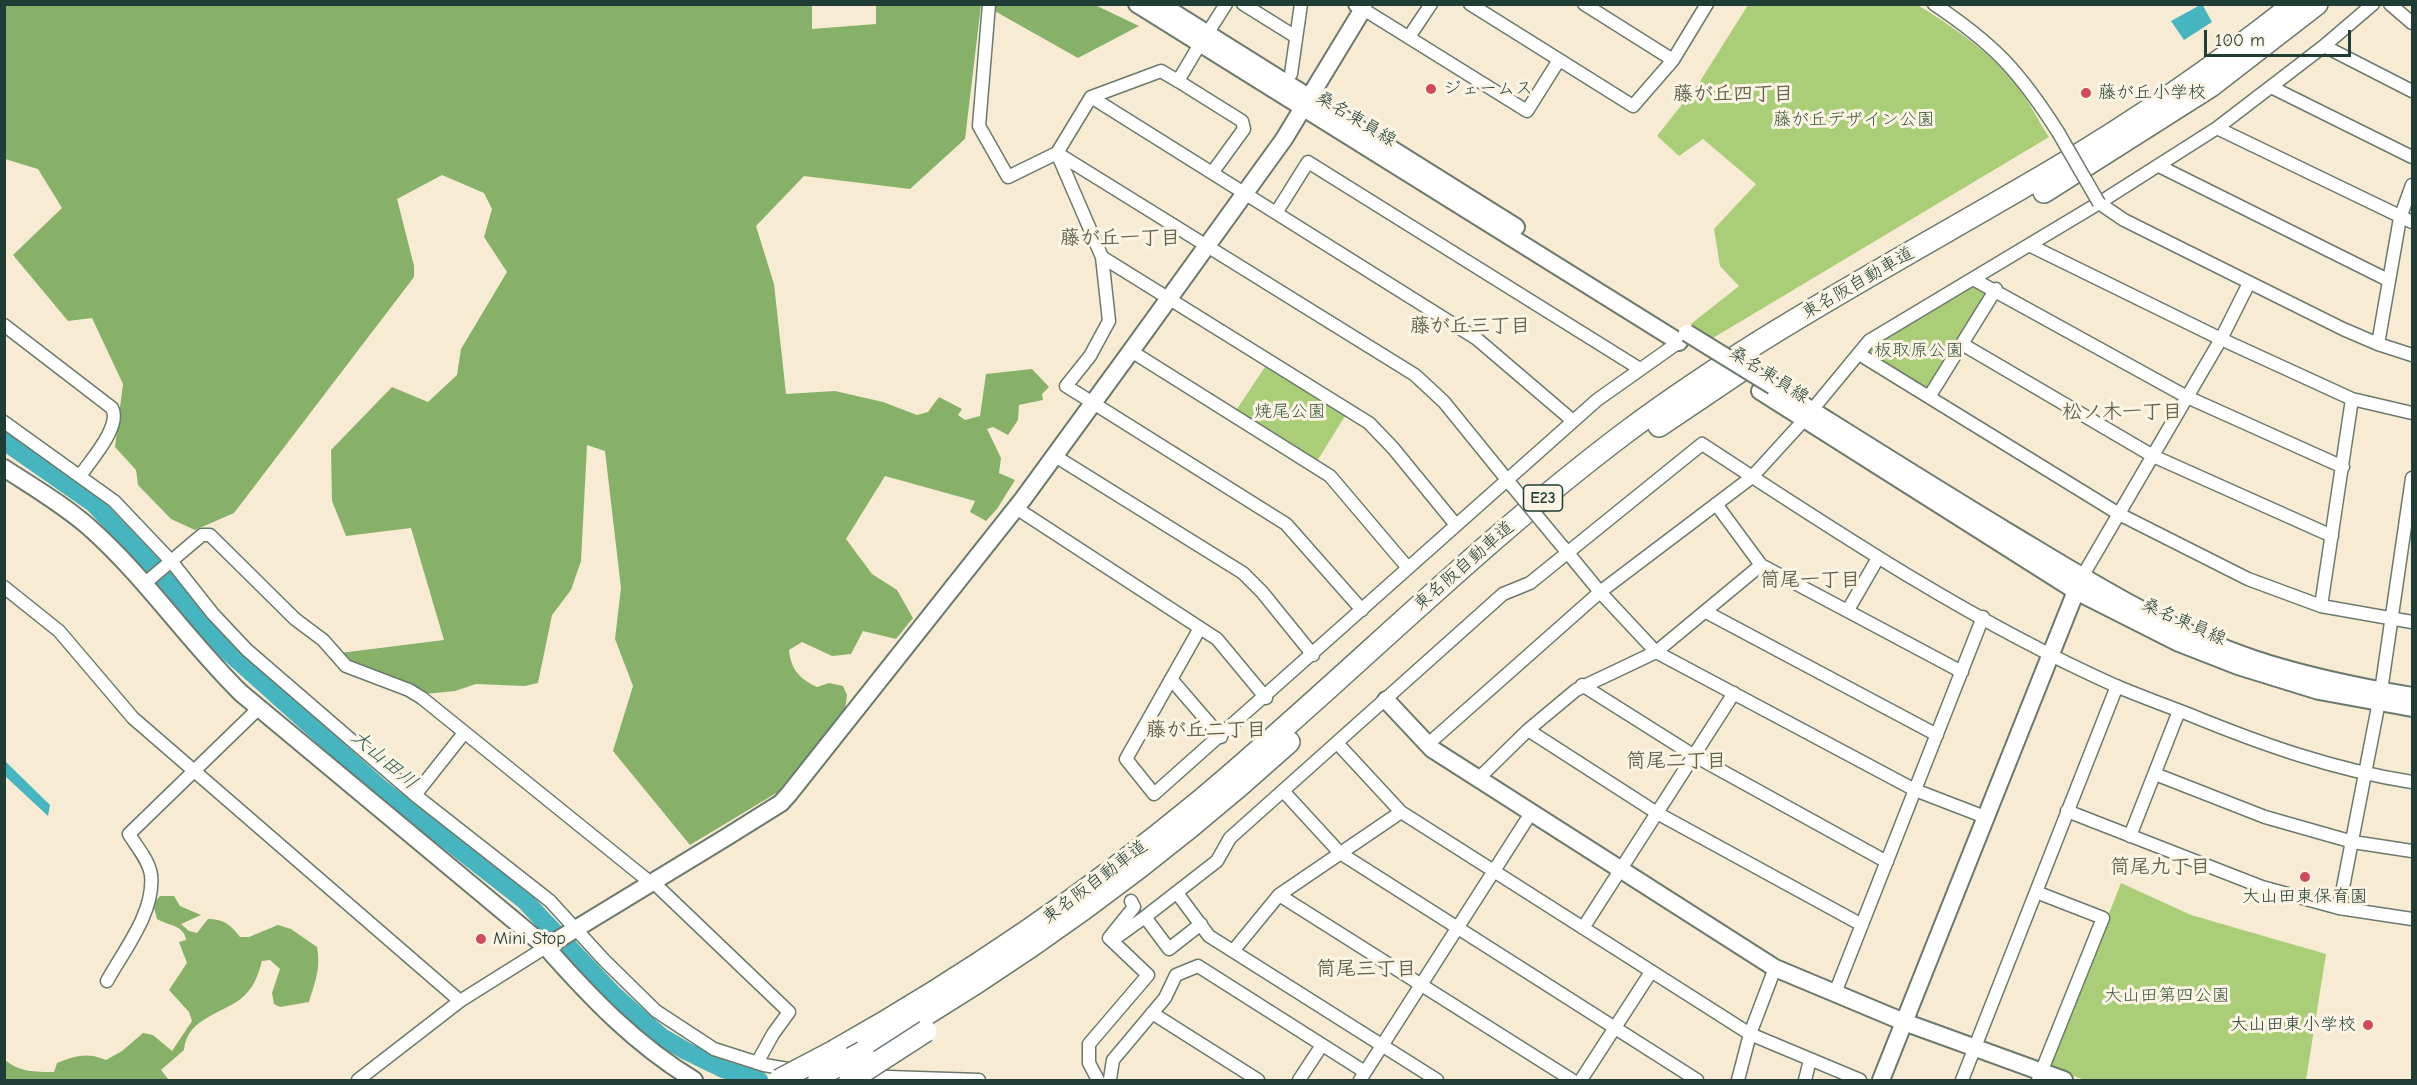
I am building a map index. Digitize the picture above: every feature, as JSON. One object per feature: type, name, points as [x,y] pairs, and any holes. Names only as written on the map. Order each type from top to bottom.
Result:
[{"type":"highway","name":"東名阪自動車道","points":[[779,1080],[836,1050],[950,983],[1058,911],[1106,875],[1270,741],[1518,518],[1668,402],[1784,326],[2071,159],[2202,74],[2294,4]]},
{"type":"highway","name":"東名阪自動車道","points":[[810,1080],[863,1052],[1022,954],[1117,887],[1208,814],[1526,530],[1634,445],[1704,395],[1794,337],[2069,178],[2154,124],[2239,66],[2317,4]]},
{"type":"highway","points":[[850,1080],[972,1000],[1022,954]]},
{"type":"street","points":[[989,4],[979,126],[1008,177],[1057,153],[1091,98],[1161,71],[1242,121],[1244,129],[1212,173]]},
{"type":"street","name":"桑名東員線","points":[[1137,4],[1204,39],[2078,584],[2207,655],[2319,691],[2380,697],[2412,696]]},
{"type":"street","name":"桑名東員線","points":[[1160,4],[1204,39]]},
{"type":"street","points":[[1178,81],[1226,4]]},
{"type":"street","points":[[1243,4],[1296,37]]},
{"type":"street","points":[[1291,74],[1301,4]]},
{"type":"street","points":[[1409,37],[1431,4]]},
{"type":"street","points":[[1470,4],[1633,106],[1673,60],[1703,6]]},
{"type":"street","points":[[1584,4],[1673,60]]},
{"type":"street","points":[[1934,4],[1971,29],[2000,54],[2031,91],[2058,132],[2099,203],[2124,220],[2249,283],[2378,344],[2412,355]]},
{"type":"street","points":[[1426,745],[1600,592],[1752,477],[1808,415],[1869,341],[2099,203],[2217,128],[2324,46],[2373,4]]},
{"type":"street","points":[[2390,4],[2412,23]]},
{"type":"street","points":[[358,1080],[460,1001],[781,802],[1016,508],[1170,299],[1246,193],[1305,103],[1362,6],[1527,111],[1559,60]]},
{"type":"street","points":[[2324,46],[2412,91]]},
{"type":"street","points":[[2271,87],[2412,157]]},
{"type":"street","points":[[1091,98],[1477,339],[1573,421]]},
{"type":"street","name":"桑名東員線","points":[[1305,103],[1401,169],[1683,338]]},
{"type":"street","points":[[2217,128],[2406,220]]},
{"type":"street","points":[[1057,153],[1415,375],[1444,402],[1600,592],[1656,652],[1915,790],[1985,818]]},
{"type":"street","points":[[1057,153],[1102,257],[1108,328],[1090,356],[1066,386],[1286,524],[1362,610]]},
{"type":"street","points":[[1276,213],[1308,162],[1640,369]]},
{"type":"street","points":[[2158,166],[2388,280]]},
{"type":"street","points":[[2378,344],[2388,280],[2406,220],[2412,185]]},
{"type":"street","points":[[2029,245],[2221,339],[2352,399],[2412,413]]},
{"type":"street","points":[[1102,257],[1369,423],[1393,448],[1456,525]]},
{"type":"street","points":[[1973,279],[1996,289],[2187,397],[2343,467]]},
{"type":"street","points":[[1881,1080],[2078,584],[2221,339],[2249,283]]},
{"type":"street","points":[[1929,397],[1996,289]]},
{"type":"street","points":[[4,325],[112,408],[115,413],[114,422],[103,444],[80,476]]},
{"type":"street","points":[[1200,628],[1126,759],[1154,794],[1266,698],[1456,525],[1511,483],[1597,400],[1683,338]]},
{"type":"street","points":[[1962,344],[2153,456],[2332,536]]},
{"type":"street","points":[[1131,351],[1330,476],[1408,568]]},
{"type":"street","points":[[1858,354],[2119,514],[2248,579],[2321,606],[2412,622]]},
{"type":"street","points":[[2321,606],[2352,399]]},
{"type":"street","points":[[4,422],[120,507],[171,561],[230,634],[415,795],[550,901],[574,930],[657,1011],[714,1049],[757,1063],[811,1072],[857,1076],[979,1080]]},
{"type":"street","points":[[1112,941],[1217,861],[1230,838],[1338,744],[1503,594],[1530,583],[1565,549],[1702,444],[1878,558],[2050,654],[2117,686],[2268,747],[2365,775],[2412,782]]},
{"type":"street","points":[[1055,456],[1243,573],[1262,592],[1313,655]]},
{"type":"street","points":[[4,468],[89,527],[144,584],[210,663],[259,708],[548,946],[585,992],[627,1031],[660,1060],[694,1080]]},
{"type":"street","points":[[2340,908],[2380,697],[2412,478]]},
{"type":"street","points":[[1716,504],[1761,565],[1962,672]]},
{"type":"street","points":[[1016,508],[1217,639],[1266,698]]},
{"type":"street","points":[[144,584],[202,535],[210,535],[295,619],[322,640],[346,666],[409,690],[652,882],[789,1012],[773,1034],[757,1063]]},
{"type":"street","points":[[1848,610],[1878,558]]},
{"type":"street","points":[[1478,779],[1527,730],[1582,686],[1656,652],[1761,565]]},
{"type":"street","points":[[4,587],[59,631],[133,718],[460,1001]]},
{"type":"street","points":[[1706,612],[1937,735]]},
{"type":"street","points":[[1835,993],[1983,617]]},
{"type":"street","points":[[1171,679],[1221,737]]},
{"type":"street","points":[[1582,686],[1693,756],[1887,862]]},
{"type":"street","points":[[1962,1080],[2117,686]]},
{"type":"street","points":[[1583,928],[1734,693]]},
{"type":"street","name":"桑名東員線","points":[[2380,697],[2412,708]]},
{"type":"street","points":[[1386,700],[1426,745],[1775,968],[1904,1022],[1975,1047],[2040,1076],[2064,1080]]},
{"type":"street","points":[[107,981],[142,919],[151,886],[151,873],[129,834],[259,708]]},
{"type":"street","points":[[2130,836],[2179,711]]},
{"type":"street","points":[[1527,730],[1657,813],[1862,925]]},
{"type":"street","points":[[415,795],[464,733]]},
{"type":"street","points":[[1338,744],[1401,812],[1750,1034],[1860,1080]]},
{"type":"street","points":[[2155,774],[2265,817],[2353,842],[2412,851]]},
{"type":"street","points":[[1284,792],[1340,854],[1697,1080]]},
{"type":"street","points":[[2067,811],[2240,880],[2340,908],[2412,919]]},
{"type":"street","points":[[1233,951],[1279,895],[1401,812]]},
{"type":"street","points":[[1131,901],[1134,907],[1109,938],[1148,975],[1089,1044],[1091,1071],[1103,1080],[1113,1060],[1166,998],[1176,975],[1198,966],[1322,1045],[1363,1076],[1531,813]]},
{"type":"street","points":[[2036,892],[2103,918],[2040,1076]]},
{"type":"street","points":[[1177,893],[1209,936],[1437,1080]]},
{"type":"street","points":[[1279,895],[1572,1080]]},
{"type":"street","points":[[1145,917],[1169,949],[1202,924]]},
{"type":"street","points":[[1738,1080],[1750,1034],[1775,968]]},
{"type":"street","points":[[1581,1080],[1651,972]]},
{"type":"street","points":[[1152,1013],[1258,1080]]},
{"type":"street","points":[[1299,1080],[1322,1045]]},
{"type":"street","points":[[1805,1080],[1810,1060]]},
{"type":"green space","points":[[812,4],[812,29],[876,24],[876,5],[981,5],[965,139],[910,189],[804,176],[756,226],[774,284],[786,394],[835,391],[883,402],[917,415],[928,412],[939,397],[962,409],[958,415],[965,420],[980,416],[986,374],[1032,369],[1049,387],[1042,394],[1043,400],[1019,405],[1018,420],[1008,435],[993,427],[987,429],[1001,458],[999,473],[1015,480],[997,509],[986,521],[970,512],[975,501],[885,476],[846,539],[872,574],[897,590],[913,618],[896,639],[863,631],[851,654],[832,656],[802,642],[789,650],[794,668],[806,681],[817,687],[829,683],[843,686],[847,695],[845,710],[778,792],[690,845],[613,751],[633,686],[615,639],[621,588],[605,451],[587,445],[581,561],[571,590],[552,615],[538,683],[525,686],[476,684],[455,691],[425,694],[348,663],[340,653],[444,640],[411,528],[346,536],[332,501],[331,450],[392,387],[428,402],[457,375],[461,349],[507,272],[484,237],[492,209],[484,193],[442,175],[397,199],[414,266],[414,277],[234,513],[195,530],[171,519],[138,485],[136,470],[115,447],[123,384],[92,318],[68,321],[13,255],[62,208],[38,169],[5,159],[4,5]]},
{"type":"green space","name":"藤が丘デザイン公園","points":[[1916,4],[1959,32],[1997,64],[2020,90],[2049,137],[1713,338],[1691,324],[1739,286],[1720,266],[1714,229],[1756,184],[1703,139],[1679,156],[1657,136],[1699,83],[1748,5]]},
{"type":"green space","points":[[984,5],[1095,5],[1139,26],[1078,58]]},
{"type":"green space","name":"板取原公園","points":[[1972,284],[1988,294],[1930,388],[1924,389],[1867,353],[1868,348]]},
{"type":"green space","name":"焼尾公園","points":[[1267,364],[1344,412],[1345,416],[1317,461],[1237,412]]},
{"type":"green space","name":"大山田第四公園","points":[[2121,883],[2191,915],[2326,954],[2306,1080],[2085,1080],[2053,1069],[2050,1064]]},
{"type":"green space","points":[[160,896],[174,896],[180,906],[201,915],[181,924],[189,931],[197,933],[208,919],[227,924],[240,937],[249,937],[278,925],[291,929],[317,947],[318,969],[309,1002],[280,1007],[274,1004],[272,993],[280,969],[270,960],[262,961],[256,979],[245,995],[208,1017],[192,1030],[184,1050],[161,1070],[169,1080],[5,1080],[4,1059],[21,1069],[54,1072],[57,1063],[75,1057],[93,1056],[106,1060],[122,1051],[143,1033],[153,1035],[172,1051],[192,1021],[189,1012],[169,990],[187,963],[179,942],[186,940],[182,931],[157,919],[153,904]]},
{"type":"water","points":[[2202,4],[2212,22],[2184,40],[2171,21]]},
{"type":"water","points":[[4,760],[50,805],[48,816],[5,776]]},
{"type":"waterway","name":"大山田川","points":[[4,441],[94,504],[158,571],[215,640],[378,786],[525,901],[613,994],[662,1037],[723,1069],[759,1080]]},
{"type":"place","name":"ジェームス","points":[[1431,89]]},
{"type":"place","name":"藤が丘小学校","points":[[2086,93]]},
{"type":"place","name":"大山田東保育園","points":[[2305,877]]},
{"type":"place","name":"Mini Stop","points":[[481,939]]},
{"type":"place","name":"大山田東小学校","points":[[2368,1025]]},
{"type":"district","name":"藤が丘四丁目","points":[[1733,94]]},
{"type":"district","name":"藤が丘一丁目","points":[[1120,238]]},
{"type":"district","name":"藤が丘三丁目","points":[[1470,326]]},
{"type":"district","name":"松ノ木一丁目","points":[[2122,412]]},
{"type":"district","name":"筒尾一丁目","points":[[1810,580]]},
{"type":"district","name":"藤が丘二丁目","points":[[1206,730]]},
{"type":"district","name":"筒尾二丁目","points":[[1676,761]]},
{"type":"district","name":"筒尾九丁目","points":[[2160,867]]},
{"type":"district","name":"筒尾三丁目","points":[[1366,969]]}]
